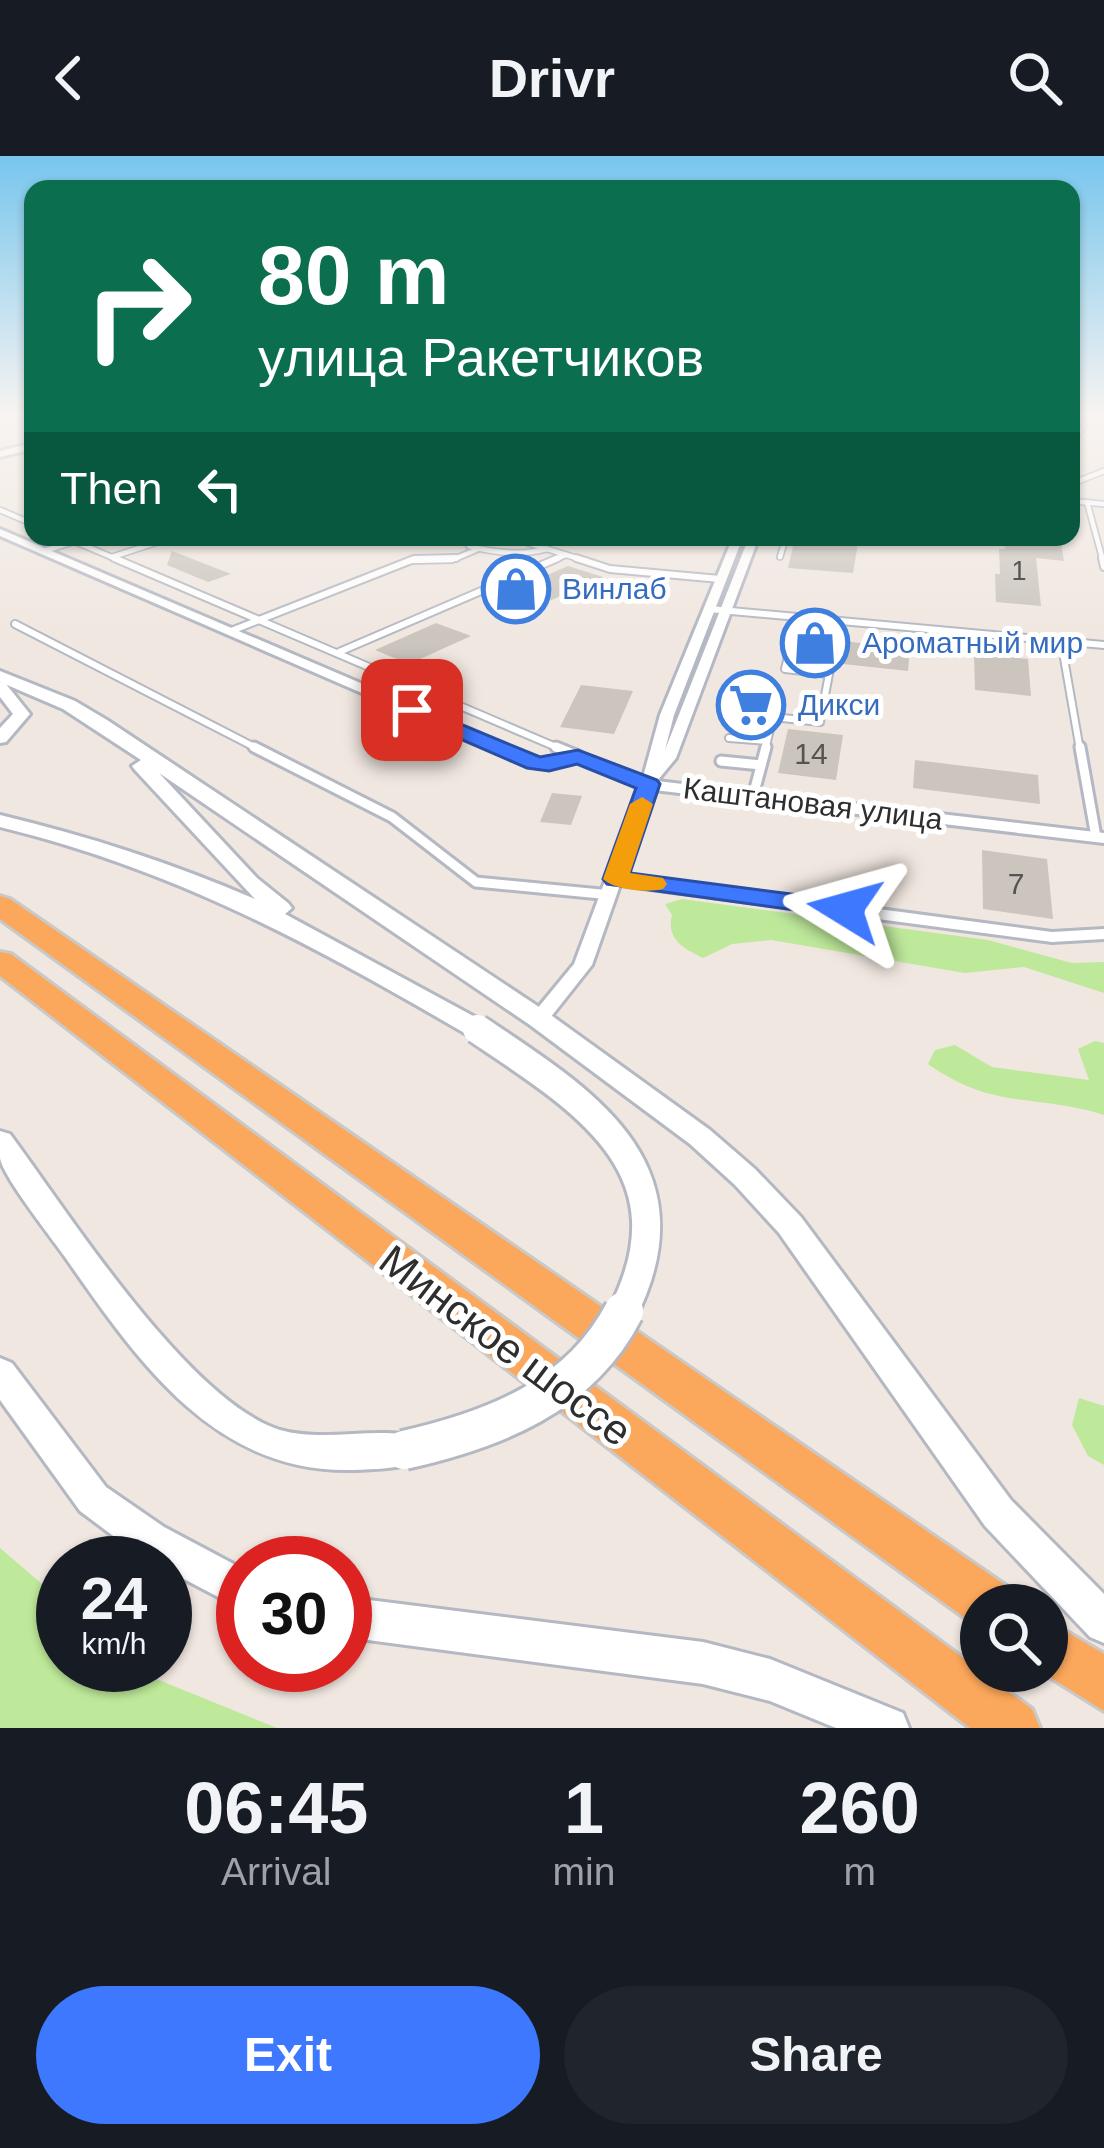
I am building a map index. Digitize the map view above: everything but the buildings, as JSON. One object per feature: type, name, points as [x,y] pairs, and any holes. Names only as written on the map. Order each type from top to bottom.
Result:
[{"type":"highway","name":"Минское шоссе","points":[[0,905],[960,1584]]},
{"type":"highway","name":"Минское шоссе","points":[[0,962],[1013,1728]]},
{"type":"highway","points":[[1068,1659],[1104,1684]]},
{"type":"main road","points":[[0,676],[69,705],[100,724],[539,1019],[700,1137],[790,1225],[998,1513],[1104,1623]]},
{"type":"main road","points":[[100,724],[249,883],[310,933]]},
{"type":"main road","points":[[0,821],[130,853],[207,883],[310,933],[477,1029],[580,1100],[619,1142],[644,1192],[649,1230],[644,1270],[628,1310],[602,1349],[565,1384],[519,1414],[465,1436],[404,1450],[345,1455],[297,1450],[252,1435],[202,1400],[154,1349],[0,1141]]},
{"type":"main road","points":[[0,1372],[93,1499],[150,1540],[216,1575]]},
{"type":"main road","points":[[372,1620],[703,1663],[770,1680],[888,1728]]},
{"type":"street","name":"Каштановая улица","points":[[32,546],[535,763],[549,765],[578,756],[649,784],[1100,837]]},
{"type":"street","points":[[539,1019],[584,965],[649,784],[668,715],[734,546]]},
{"type":"street","points":[[649,784],[669,758],[751,546]]},
{"type":"street","points":[[0,687],[22,714],[0,738]]},
{"type":"street","points":[[613,887],[1052,937],[1104,934]]},
{"type":"lane","points":[[1080,502],[1104,504]]},
{"type":"lane","points":[[1087,502],[1104,567]]},
{"type":"lane","points":[[44,551],[60,546]]},
{"type":"lane","points":[[87,546],[578,756]]},
{"type":"lane","points":[[112,557],[145,546]]},
{"type":"lane","points":[[473,546],[531,553],[547,549]]},
{"type":"lane","points":[[538,546],[610,569],[720,579]]},
{"type":"lane","points":[[780,557],[783,546]]},
{"type":"lane","points":[[230,632],[414,559],[452,560],[478,549]]},
{"type":"lane","points":[[339,652],[566,555]]},
{"type":"lane","points":[[709,609],[1104,646]]},
{"type":"lane","points":[[753,796],[773,717],[820,722],[830,674],[785,669],[798,617]]},
{"type":"lane","points":[[15,624],[392,817],[476,882],[613,887]]},
{"type":"lane","points":[[1060,641],[1100,837]]},
{"type":"lane","points":[[729,738],[767,741]]},
{"type":"lane","points":[[721,761],[760,766]]},
{"type":"green space","points":[[682,899],[988,940],[1072,963],[1104,962],[1104,993],[1024,967],[965,973],[771,940],[732,944],[703,958],[674,937],[672,915],[665,904]]},
{"type":"green space","points":[[1095,1041],[1104,1043],[1104,1115],[994,1095],[928,1064],[935,1050],[955,1045],[992,1067],[1089,1080],[1078,1049]]},
{"type":"green space","points":[[1079,1398],[1104,1406],[1104,1465],[1088,1456],[1072,1425]]},
{"type":"green space","points":[[0,1548],[36,1579],[36,1692],[188,1692],[277,1728],[0,1728]]},
{"type":"slow traffic","points":[[642,804],[616,879],[654,884]]},
{"type":"place","name":"Винлаб","points":[[516,589]]},
{"type":"place","name":"Ароматный мир","points":[[815,643]]},
{"type":"place","name":"Дикси","points":[[751,705]]},
{"type":"route","points":[[412,710],[535,763],[549,765],[578,756],[649,784],[616,879],[845,909]]}]
